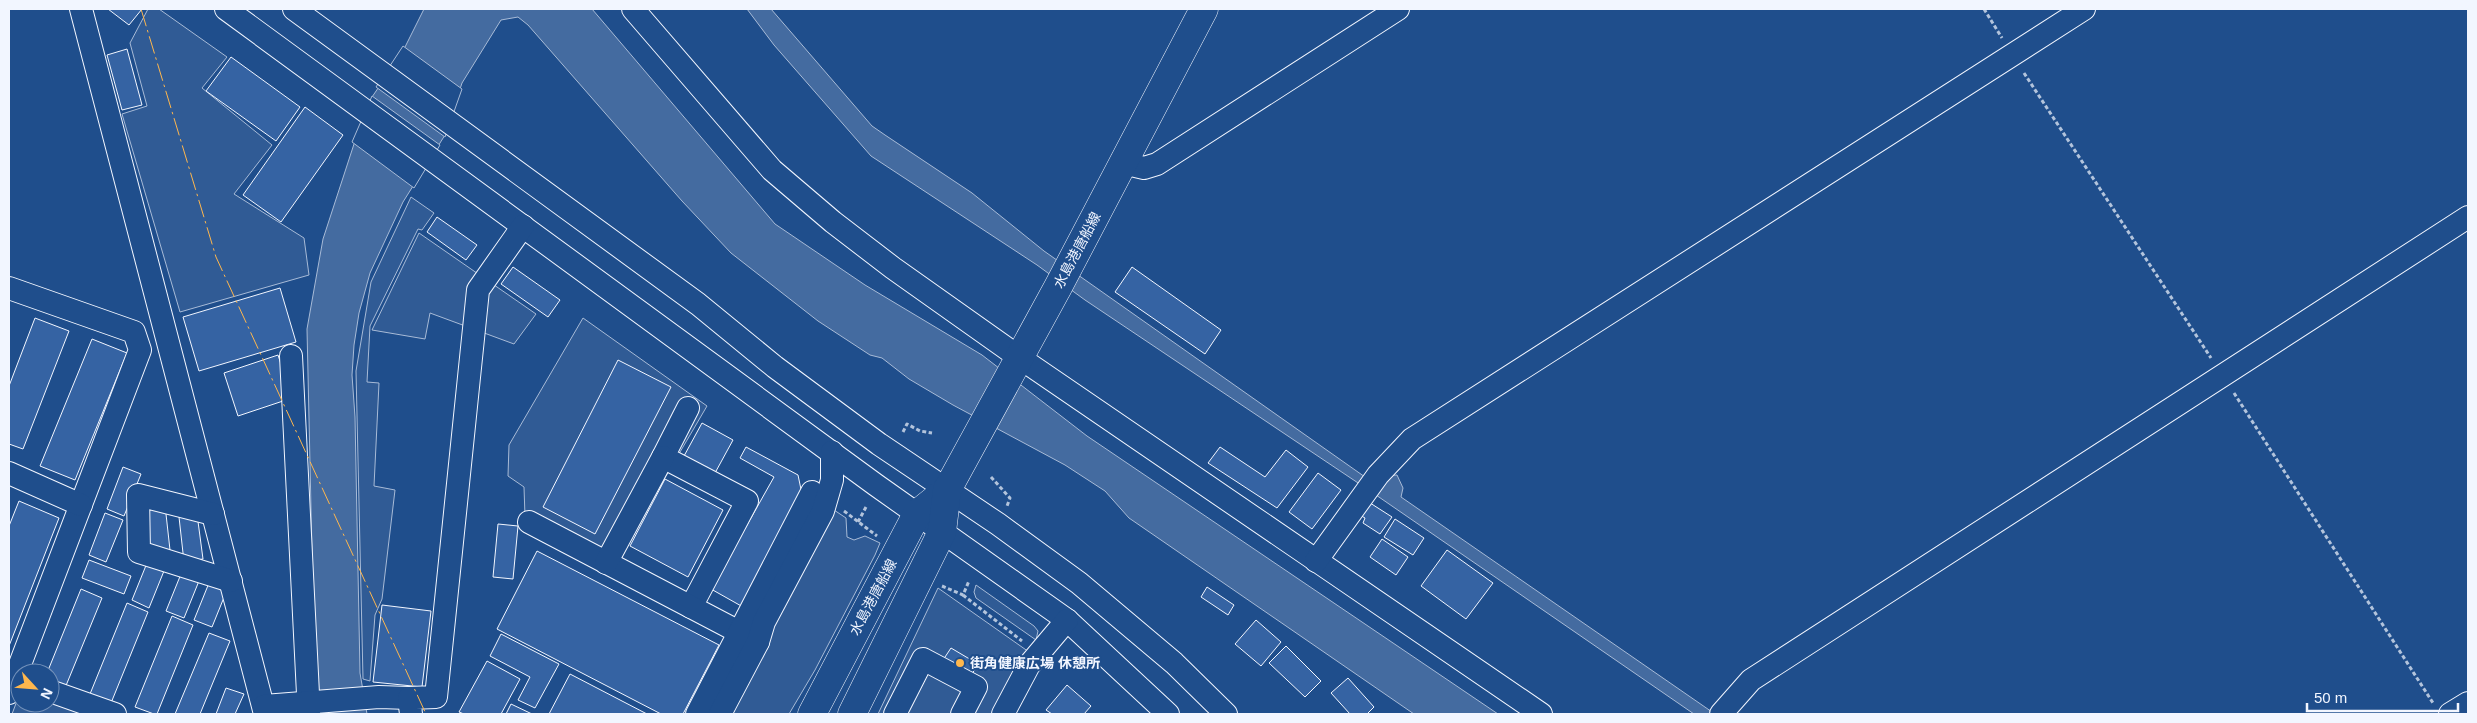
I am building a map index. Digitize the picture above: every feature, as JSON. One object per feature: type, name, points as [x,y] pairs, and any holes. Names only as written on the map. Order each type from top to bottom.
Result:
[{"type":"main road","name":"水島港唐船線","points":[[852,714],[942,532],[947,490],[1064,277],[1204,9]]},
{"type":"main road","name":"水島港唐船線","points":[[812,714],[917,514],[947,490]]},
{"type":"street","points":[[81,9],[265,710],[379,697],[410,706],[436,697],[478,290],[523,226]]},
{"type":"street","points":[[226,9],[917,514],[1066,620],[1168,714]]},
{"type":"street","points":[[294,9],[698,304],[775,367],[892,454],[947,490],[1079,583],[1174,663],[1226,714]]},
{"type":"street","points":[[633,9],[772,170],[833,222],[1016,364],[1316,560],[1541,714]]},
{"type":"street","points":[[1123,163],[1144,168],[1157,164],[1398,9]]},
{"type":"street","points":[[1316,560],[1372,483],[1412,439],[2084,9]]},
{"type":"street","points":[[1721,714],[1751,680],[2468,217]]},
{"type":"street","points":[[9,288],[134,332],[140,350],[22,663]]},
{"type":"street","points":[[291,356],[309,706]]},
{"type":"street","points":[[606,563],[688,408]]},
{"type":"street","points":[[697,714],[748,637],[764,622],[823,511],[832,480],[832,452]]},
{"type":"street","points":[[663,457],[747,501],[691,607]]},
{"type":"street","points":[[9,473],[81,504]]},
{"type":"street","points":[[720,714],[748,637],[812,492]]},
{"type":"street","points":[[214,514],[138,495],[139,552],[231,581]]},
{"type":"street","points":[[529,522],[748,637]]},
{"type":"street","points":[[1003,714],[1029,665],[1066,620]]},
{"type":"street","points":[[895,714],[923,659],[976,687],[962,714]]},
{"type":"street","points":[[1018,714],[1034,682],[1050,662]]},
{"type":"street","points":[[801,714],[828,682]]},
{"type":"street","points":[[60,695],[115,714]]},
{"type":"street","points":[[2450,714],[2468,703]]},
{"type":"path","points":[[1984,9],[2013,55]]},
{"type":"path","points":[[903,432],[907,424],[920,431],[932,433]]},
{"type":"path","points":[[991,477],[1010,498],[1006,509]]},
{"type":"path","points":[[858,522],[866,507]]},
{"type":"path","points":[[843,510],[877,536]]},
{"type":"path","points":[[963,595],[970,581]]},
{"type":"path","points":[[942,586],[963,595],[1030,647]]},
{"type":"shaded area","points":[[148,9],[159,9],[227,57],[202,88],[272,145],[234,194],[304,238],[309,275],[180,312],[122,114],[147,106],[130,43]]},
{"type":"shaded area","points":[[424,9],[592,9],[775,224],[865,285],[982,355],[1087,436],[1498,714],[1414,714],[1129,518],[1105,491],[1065,465],[953,405],[909,379],[882,358],[870,355],[818,321],[731,253],[682,201],[528,25],[518,17],[501,20],[462,83],[445,135],[403,202],[370,273],[359,313],[352,375],[355,417],[360,673],[367,714],[319,714],[313,598],[307,329],[323,239],[354,144],[372,97],[402,53]]},
{"type":"shaded area","points":[[747,9],[771,9],[872,126],[972,193],[1044,251],[1365,477],[1397,475],[1403,488],[1401,497],[1715,714],[1694,714],[1376,495],[1085,300],[1037,265],[871,156],[774,45]]},
{"type":"shaded area","points":[[411,197],[434,213],[422,230],[418,229],[370,326],[367,382],[379,383],[374,486],[395,490],[382,599],[375,615],[370,681],[363,679],[356,371],[371,282]]},
{"type":"shaded area","points":[[419,233],[536,314],[514,344],[430,313],[425,339],[372,330]]},
{"type":"shaded area","points":[[583,318],[707,406],[615,563],[525,516],[524,487],[508,476],[509,445]]},
{"type":"shaded area","points":[[831,508],[846,518],[847,537],[854,540],[865,536],[880,543],[875,555],[815,670],[789,714],[732,714],[771,621]]},
{"type":"shaded area","points":[[976,585],[1034,626],[1038,631],[1036,640],[976,598],[974,592]]},
{"type":"shaded area","points":[[938,588],[1029,652],[996,714],[878,714]]},
{"type":"shaded area","points":[[60,705],[85,714],[12,714],[60,713]]},
{"type":"pier","points":[[403,46],[462,89],[445,137],[376,87]]},
{"type":"pier","points":[[372,96],[440,145],[414,188],[352,142]]},
{"type":"building","points":[[108,9],[142,9],[129,25]]},
{"type":"building","points":[[127,49],[142,105],[122,110],[107,55]]},
{"type":"building","points":[[231,57],[300,107],[276,141],[206,91]]},
{"type":"building","points":[[305,107],[343,135],[281,222],[243,195]]},
{"type":"building","points":[[437,217],[477,245],[466,260],[427,232]]},
{"type":"building","points":[[513,267],[560,300],[548,317],[501,284]]},
{"type":"building","points":[[1132,267],[1221,330],[1205,354],[1115,292]]},
{"type":"building","points":[[280,288],[296,342],[199,371],[183,317]]},
{"type":"building","points":[[35,318],[69,331],[23,449],[9,444],[9,386]]},
{"type":"building","points":[[92,339],[127,353],[75,480],[40,466]]},
{"type":"building","points":[[278,355],[292,398],[238,416],[224,373]]},
{"type":"building","points":[[618,360],[671,387],[595,534],[543,507]]},
{"type":"building","points":[[702,423],[733,440],[715,473],[684,456]]},
{"type":"building","points":[[746,447],[798,475],[803,499],[743,607],[711,589],[774,477],[740,458]]},
{"type":"building","points":[[1220,447],[1265,477],[1286,450],[1308,467],[1277,508],[1208,463]]},
{"type":"building","points":[[123,467],[141,474],[124,516],[107,509]]},
{"type":"building","points":[[1318,473],[1341,490],[1312,529],[1289,512]]},
{"type":"building","points":[[665,479],[723,510],[688,577],[630,546]]},
{"type":"building","points":[[19,501],[59,518],[9,646],[9,526]]},
{"type":"building","points":[[1367,501],[1392,517],[1380,534],[1363,523],[1365,518],[1358,514]]},
{"type":"building","points":[[165,505],[170,550],[151,553],[145,508]]},
{"type":"building","points":[[105,513],[123,520],[106,562],[89,555]]},
{"type":"building","points":[[197,514],[203,559],[184,562],[179,517]]},
{"type":"building","points":[[1395,519],[1424,538],[1413,555],[1384,537]]},
{"type":"building","points":[[498,524],[518,526],[513,579],[493,577]]},
{"type":"building","points":[[1382,539],[1408,557],[1396,575],[1370,557]]},
{"type":"building","points":[[1447,550],[1493,583],[1466,619],[1421,586]]},
{"type":"building","points":[[537,551],[719,645],[683,714],[661,714],[497,629]]},
{"type":"building","points":[[149,558],[166,566],[149,608],[132,600]]},
{"type":"building","points":[[89,560],[131,576],[124,594],[82,578]]},
{"type":"building","points":[[183,569],[201,576],[184,618],[166,611]]},
{"type":"building","points":[[211,578],[229,585],[212,627],[194,620]]},
{"type":"building","points":[[1207,587],[1234,605],[1228,615],[1201,597]]},
{"type":"building","points":[[81,589],[102,598],[65,688],[60,686],[60,663],[51,663]]},
{"type":"building","points":[[127,603],[148,612],[111,703],[90,694]]},
{"type":"building","points":[[382,605],[431,611],[422,687],[373,682]]},
{"type":"building","points":[[172,616],[193,625],[157,714],[154,714],[135,707]]},
{"type":"building","points":[[1256,620],[1281,642],[1261,666],[1235,644]]},
{"type":"building","points":[[209,633],[230,641],[200,714],[175,714]]},
{"type":"building","points":[[501,634],[559,664],[535,708],[518,700],[530,677],[490,656]]},
{"type":"building","points":[[1286,646],[1321,681],[1305,697],[1269,663]]},
{"type":"building","name":"街角健康広場 休憩所","points":[[951,648],[978,664],[969,679],[941,663]]},
{"type":"building","points":[[487,661],[520,679],[501,714],[464,714],[459,712]]},
{"type":"building","points":[[570,674],[647,714],[549,714]]},
{"type":"building","points":[[1348,678],[1374,707],[1367,714],[1350,714],[1331,693]]},
{"type":"building","points":[[1067,685],[1091,706],[1084,714],[1052,714],[1046,710]]},
{"type":"building","points":[[226,688],[244,694],[235,714],[216,714]]},
{"type":"building","points":[[511,704],[532,714],[506,714]]},
{"type":"power","points":[[141,9],[216,257],[426,714]]},
{"type":"place","name":"街角健康広場 休憩所","points":[[960,663]]}]
